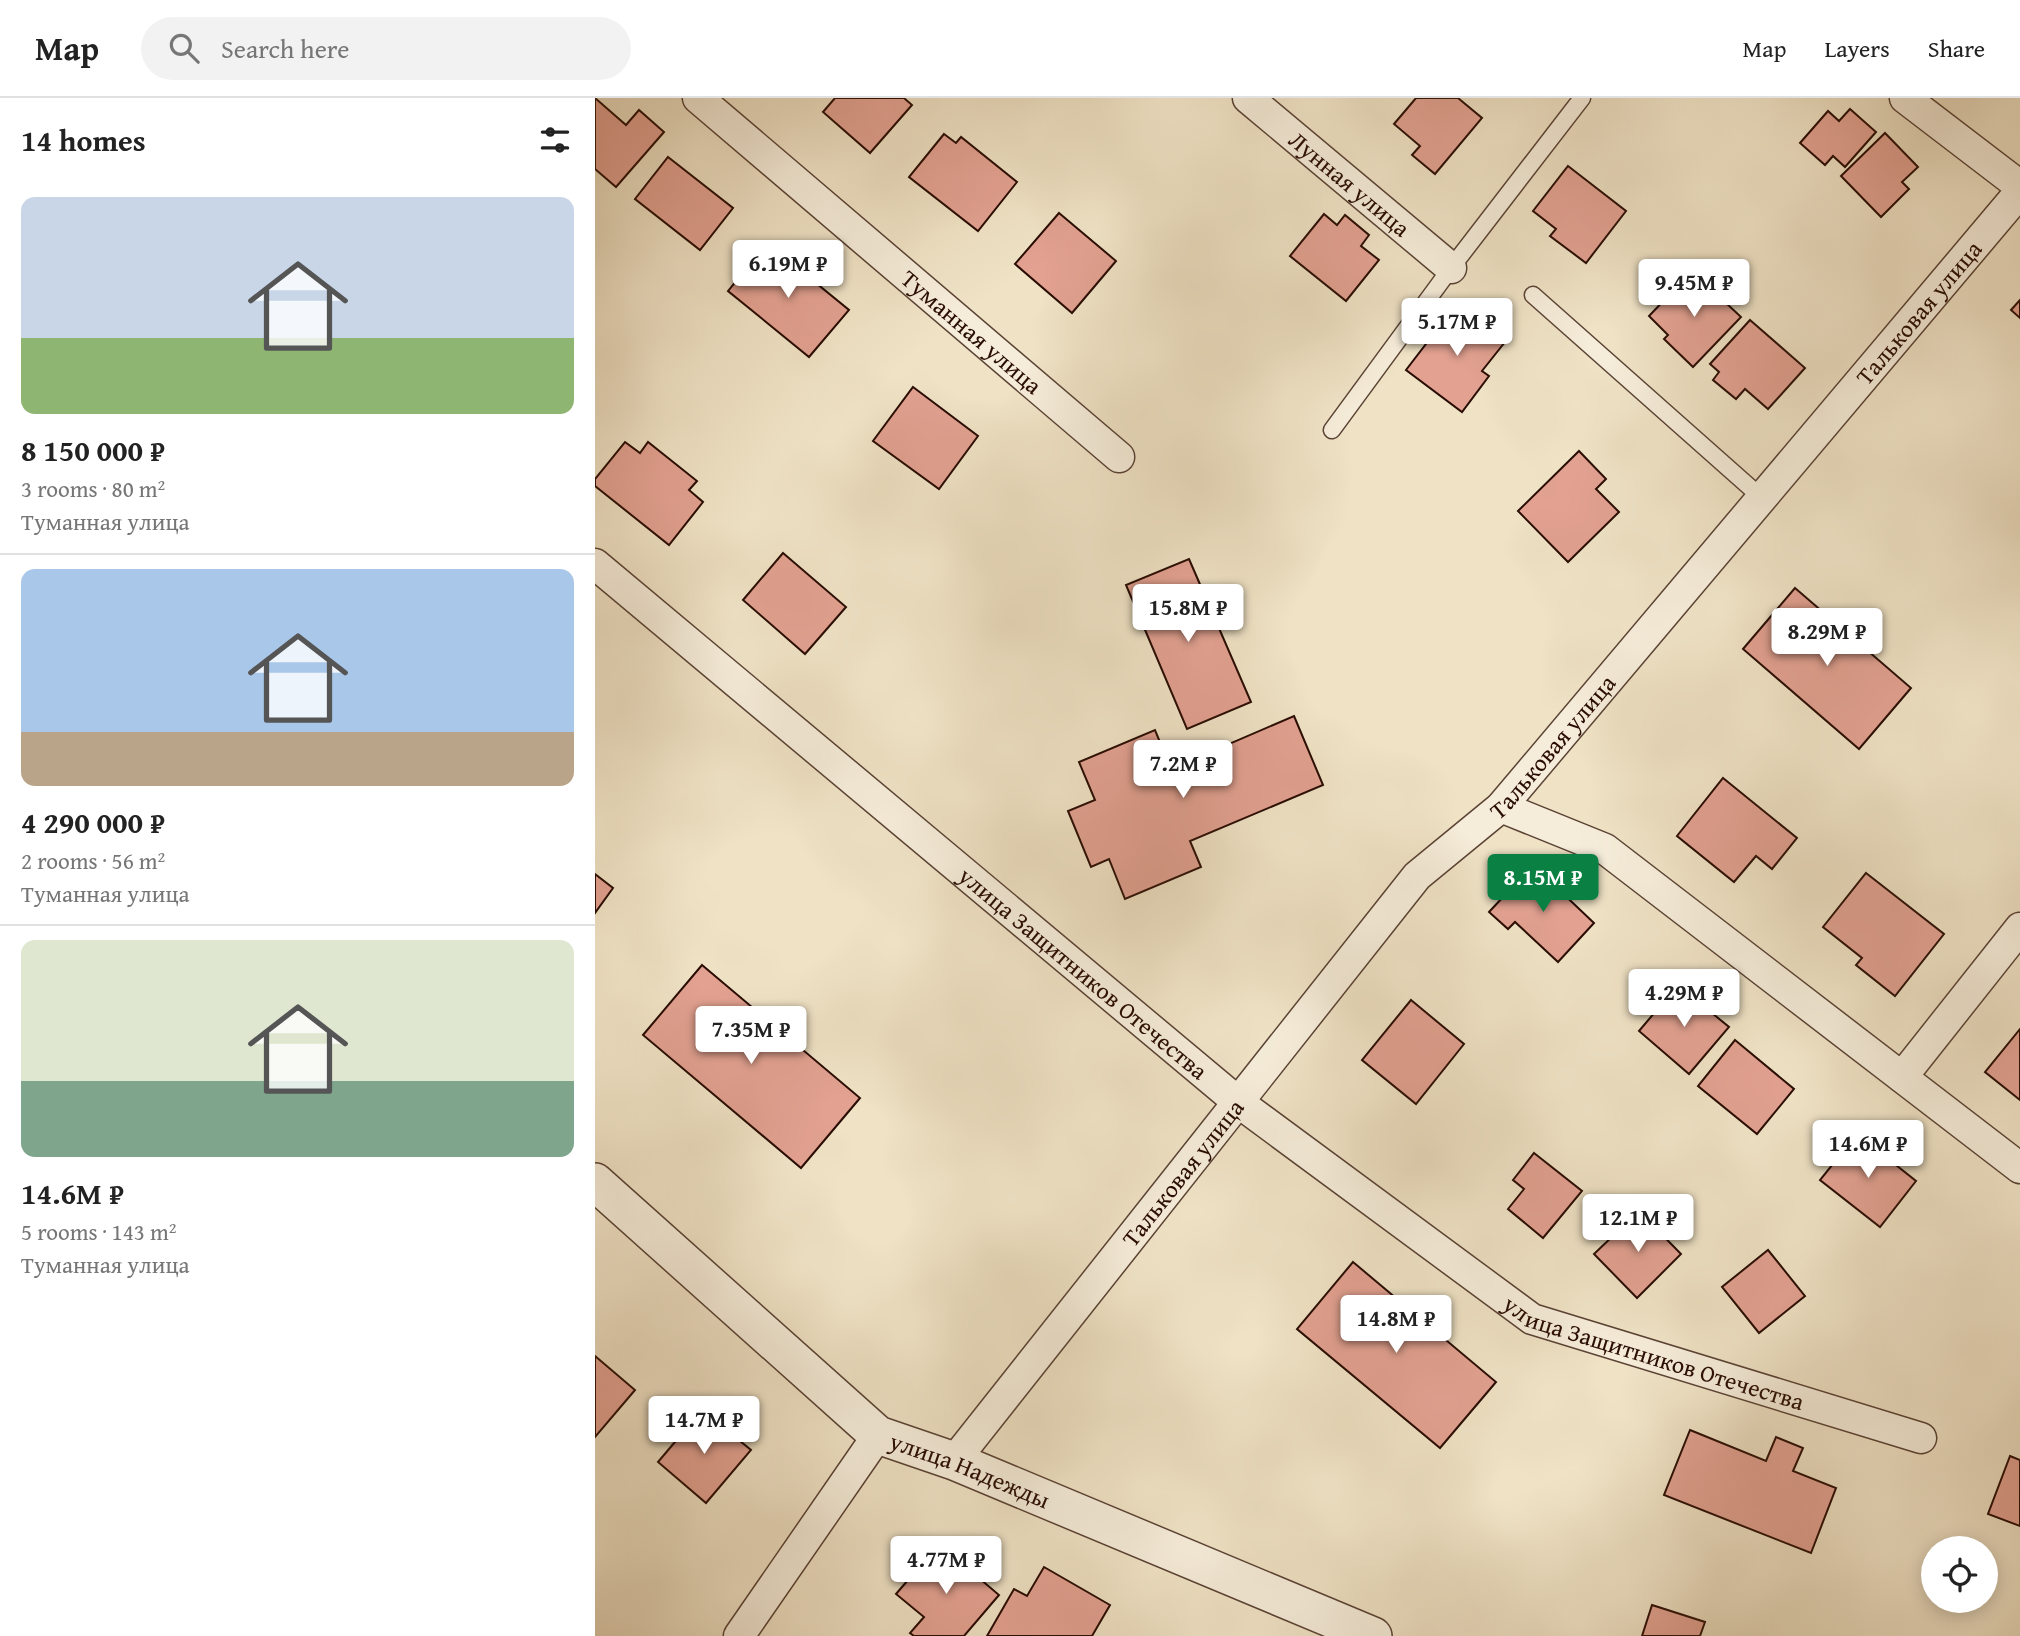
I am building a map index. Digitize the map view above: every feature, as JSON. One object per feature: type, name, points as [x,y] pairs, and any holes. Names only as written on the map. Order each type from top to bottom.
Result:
[{"type":"street","name":"Туманная улица","points":[[698,98],[1119,457]]},
{"type":"street","name":"Лунная улица","points":[[1248,98],[1451,268]]},
{"type":"street","points":[[1905,98],[2020,186]]},
{"type":"street","name":"Тальковая улица","points":[[954,1461],[1417,876],[1501,807],[2020,192]]},
{"type":"street","name":"улица Защитников Отечества","points":[[595,564],[1238,1102],[1532,1319],[1921,1438]]},
{"type":"street","points":[[1501,807],[1605,849],[2020,1168]]},
{"type":"street","points":[[1902,1077],[2020,928]]},
{"type":"street","name":"улица Надежды","points":[[600,1196],[878,1435],[954,1461],[1373,1636]]},
{"type":"street","points":[[739,1636],[878,1435]]},
{"type":"lane","points":[[1332,430],[1451,268],[1582,98]]},
{"type":"lane","points":[[1533,295],[1762,498]]},
{"type":"building","points":[[595,98],[626,125],[639,110],[664,132],[616,187],[595,169]]},
{"type":"building","points":[[835,98],[904,98],[912,105],[870,153],[823,112]]},
{"type":"building","points":[[1416,98],[1458,98],[1482,118],[1435,174],[1412,155],[1420,146],[1394,124]]},
{"type":"building","points":[[1850,109],[1876,132],[1845,167],[1833,156],[1825,165],[1800,143],[1828,111],[1839,121]]},
{"type":"building","points":[[1885,133],[1918,167],[1902,182],[1909,189],[1881,217],[1841,176]]},
{"type":"building","points":[[944,134],[956,143],[961,137],[1017,182],[978,231],[909,177]]},
{"type":"building","points":[[668,157],[733,208],[700,250],[635,199]]},
{"type":"building","points":[[1568,166],[1626,211],[1586,263],[1550,236],[1556,229],[1533,211]]},
{"type":"building","points":[[1059,213],[1116,261],[1072,313],[1015,264]]},
{"type":"building","points":[[1324,214],[1337,225],[1345,215],[1369,235],[1361,246],[1379,260],[1346,301],[1290,256]]},
{"type":"building","points":[[767,243],[849,310],[809,357],[728,291]]},
{"type":"building","points":[[1692,271],[1741,317],[1693,367],[1664,339],[1668,335],[1649,316]]},
{"type":"building","points":[[2020,300],[2020,318],[2011,310]]},
{"type":"building","points":[[1456,305],[1505,342],[1482,371],[1489,376],[1462,412],[1406,370]]},
{"type":"building","points":[[1750,320],[1805,368],[1768,409],[1745,389],[1736,399],[1713,380],[1719,372],[1710,364]]},
{"type":"building","points":[[913,387],[978,436],[939,489],[873,441]]},
{"type":"building","points":[[625,442],[640,453],[648,442],[697,481],[689,490],[703,502],[669,545],[595,486],[595,479]]},
{"type":"building","points":[[1579,451],[1606,479],[1596,489],[1619,512],[1568,562],[1518,511]]},
{"type":"building","points":[[783,553],[846,607],[805,654],[743,600]]},
{"type":"building","points":[[1189,559],[1251,702],[1187,729],[1126,585]]},
{"type":"building","points":[[1795,588],[1911,688],[1859,749],[1743,649]]},
{"type":"building","points":[[1294,716],[1323,785],[1190,841],[1201,867],[1125,899],[1109,859],[1091,867],[1068,811],[1095,800],[1079,762],[1155,730],[1171,769]]},
{"type":"building","points":[[1723,778],[1797,838],[1772,869],[1756,856],[1734,882],[1677,836]]},
{"type":"building","points":[[1533,865],[1594,923],[1558,962],[1515,922],[1508,929],[1489,912]]},
{"type":"building","points":[[1866,873],[1944,934],[1895,996],[1856,965],[1862,958],[1823,927]]},
{"type":"building","points":[[595,874],[613,888],[595,913]]},
{"type":"building","points":[[702,965],[860,1098],[801,1168],[643,1035]]},
{"type":"building","points":[[1678,985],[1729,1027],[1689,1074],[1639,1031]]},
{"type":"building","points":[[1411,1000],[1464,1044],[1416,1104],[1362,1060]]},
{"type":"building","points":[[2020,1029],[2020,1100],[1985,1072]]},
{"type":"building","points":[[1735,1040],[1794,1089],[1757,1134],[1698,1086]]},
{"type":"building","points":[[1857,1134],[1916,1181],[1880,1227],[1820,1180]]},
{"type":"building","points":[[1534,1153],[1582,1191],[1543,1238],[1508,1209],[1524,1189],[1513,1180]]},
{"type":"building","points":[[1639,1211],[1681,1254],[1637,1298],[1594,1254]]},
{"type":"building","points":[[1768,1250],[1805,1296],[1759,1333],[1722,1287]]},
{"type":"building","points":[[1353,1262],[1496,1382],[1440,1448],[1297,1329]]},
{"type":"building","points":[[595,1356],[635,1390],[595,1437]]},
{"type":"building","points":[[702,1410],[751,1450],[706,1503],[658,1462]]},
{"type":"building","points":[[1690,1430],[1766,1461],[1776,1437],[1803,1448],[1793,1471],[1836,1488],[1811,1553],[1664,1495]]},
{"type":"building","points":[[2010,1456],[2020,1460],[2020,1526],[1988,1514]]},
{"type":"building","points":[[939,1544],[999,1595],[964,1636],[914,1636],[910,1633],[924,1617],[896,1594]]},
{"type":"building","points":[[1044,1567],[1110,1605],[1092,1636],[987,1636],[1014,1589],[1027,1596]]},
{"type":"building","points":[[1652,1605],[1705,1622],[1700,1636],[1642,1636]]}]
